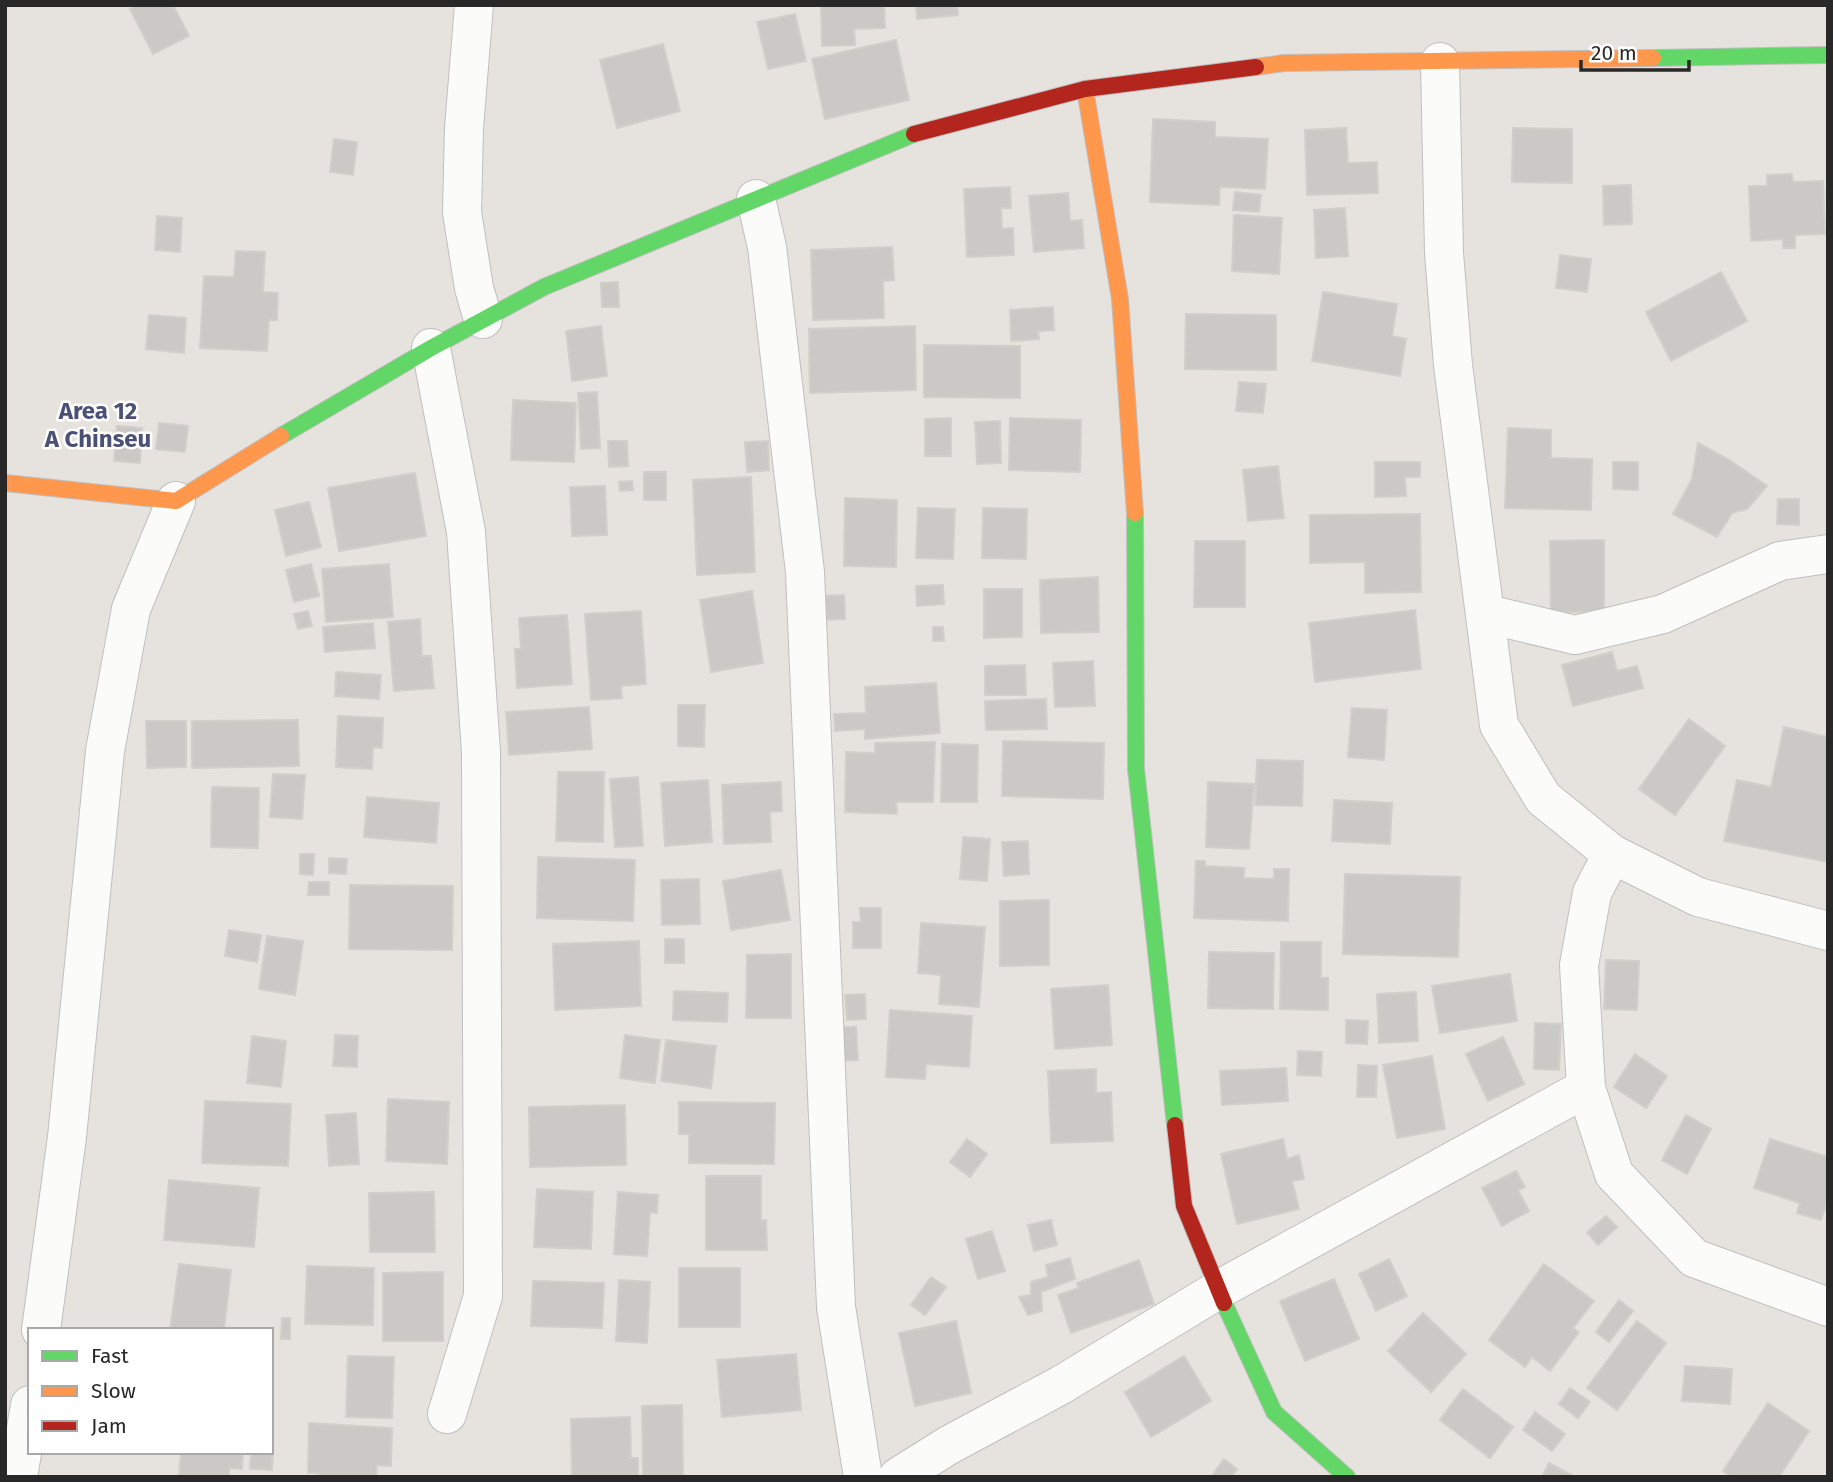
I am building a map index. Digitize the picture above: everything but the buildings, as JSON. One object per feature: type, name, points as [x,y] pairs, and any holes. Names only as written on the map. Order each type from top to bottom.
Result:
[{"type":"street","points":[[474,5],[464,128],[462,212],[474,288],[483,318]]},
{"type":"street","points":[[41,1328],[67,1138],[105,751],[131,608],[176,501],[431,348],[544,287],[919,132],[1085,89],[1284,63],[1828,55]]},
{"type":"street","points":[[1440,62],[1444,253],[1452,352],[1499,725],[1543,797],[1612,854],[1698,897],[1828,930]]},
{"type":"street","points":[[1085,89],[1120,299],[1135,513],[1136,769],[1184,1206],[1218,1290],[1274,1412],[1347,1477]]},
{"type":"street","points":[[757,199],[767,247],[805,572],[836,1307],[863,1477]]},
{"type":"street","points":[[431,348],[466,532],[481,752],[483,1296],[447,1414]]},
{"type":"street","points":[[5,483],[176,501]]},
{"type":"street","points":[[1487,614],[1575,635],[1663,614],[1780,561],[1828,554]]},
{"type":"street","points":[[1612,854],[1592,893],[1579,965],[1586,1088],[1614,1174],[1694,1258],[1828,1307]]},
{"type":"street","points":[[898,1477],[949,1445],[1061,1385],[1218,1290],[1586,1088]]},
{"type":"street","points":[[18,1477],[28,1417]]},
{"type":"traffic: fast","points":[[1653,58],[1828,55]]},
{"type":"traffic: fast","points":[[281,436],[431,348],[544,287],[914,134]]},
{"type":"traffic: fast","points":[[1135,513],[1136,769],[1175,1125]]},
{"type":"traffic: fast","points":[[1224,1303],[1274,1412],[1347,1477]]},
{"type":"traffic: slow","points":[[1256,67],[1284,63],[1653,58]]},
{"type":"traffic: slow","points":[[1085,89],[1120,299],[1135,513]]},
{"type":"traffic: slow","points":[[5,483],[176,501],[281,436]]},
{"type":"traffic: jam","points":[[914,134],[1085,89],[1256,67]]},
{"type":"traffic: jam","points":[[1175,1125],[1184,1206],[1224,1303]]},
{"type":"district","name":"Area 12 A Chinseu","points":[[98,425]]}]
